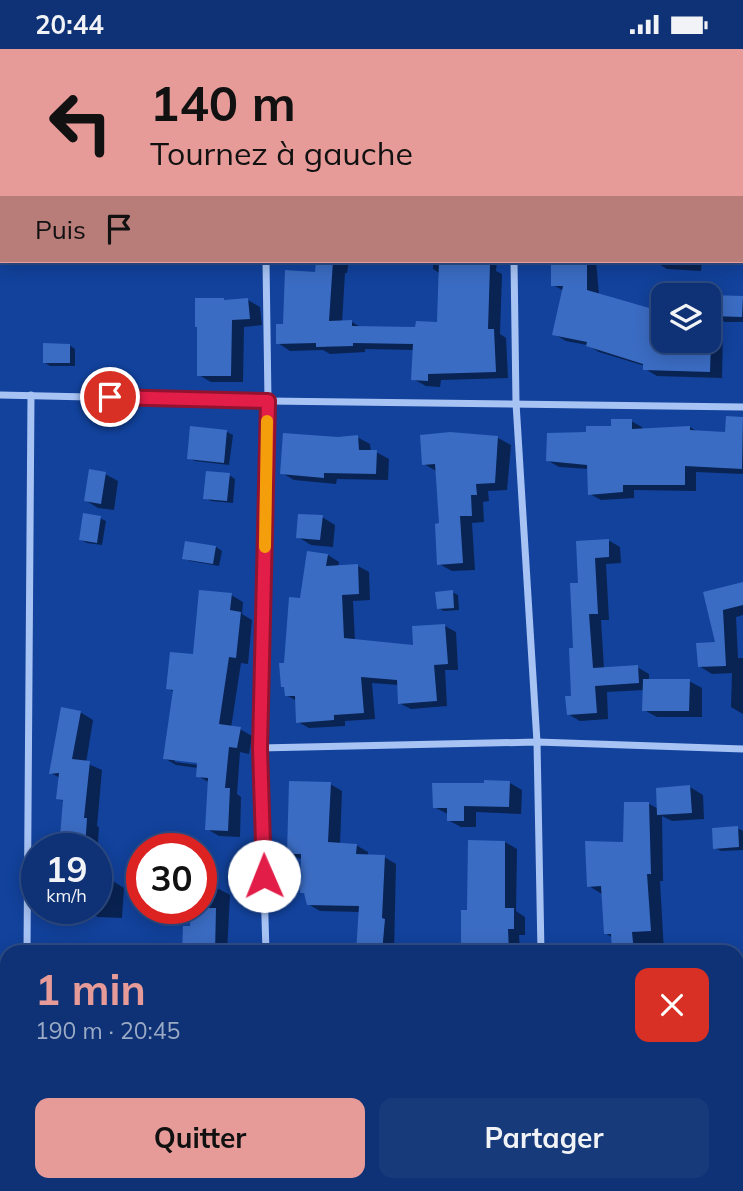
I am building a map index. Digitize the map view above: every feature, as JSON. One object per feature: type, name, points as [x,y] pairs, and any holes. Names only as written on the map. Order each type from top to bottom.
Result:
[{"type":"street","points":[[265,945],[260,748],[268,401],[266,263]]},
{"type":"street","points":[[514,263],[516,403],[537,742],[541,945]]},
{"type":"street","points":[[0,395],[743,407]]},
{"type":"street","points":[[27,945],[31,395]]},
{"type":"street","points":[[260,748],[537,742],[743,749]]},
{"type":"building","points":[[316,263],[333,263],[329,321],[352,320],[352,326],[415,327],[416,321],[437,322],[439,263],[490,265],[488,329],[494,329],[496,372],[428,374],[428,381],[411,380],[413,344],[353,343],[353,346],[316,347],[316,343],[276,344],[276,324],[283,324],[285,270],[315,272]]},
{"type":"building","points":[[551,263],[587,263],[587,290],[651,309],[651,353],[711,353],[710,372],[643,370],[643,364],[586,346],[587,342],[552,335],[563,286],[551,286]]},
{"type":"building","points":[[721,295],[743,296],[742,317],[721,316]]},
{"type":"building","points":[[195,298],[248,298],[250,319],[232,320],[231,376],[197,376]]},
{"type":"building","points":[[43,343],[70,344],[70,363],[43,363]]},
{"type":"building","points":[[726,416],[743,417],[742,469],[685,466],[685,485],[623,485],[623,492],[588,495],[587,465],[546,461],[547,433],[586,432],[586,426],[611,426],[611,419],[632,419],[632,429],[690,426],[690,430],[725,432]]},
{"type":"building","points":[[190,426],[227,430],[224,463],[187,459]]},
{"type":"building","points":[[450,432],[498,436],[495,483],[476,484],[477,495],[471,495],[472,516],[460,516],[463,563],[437,565],[435,524],[439,523],[435,464],[422,465],[420,435]]},
{"type":"building","points":[[283,433],[338,437],[358,435],[359,450],[377,450],[376,474],[324,473],[324,478],[280,474]]},
{"type":"building","points":[[89,469],[106,472],[101,504],[84,501]]},
{"type":"building","points":[[206,471],[230,473],[227,501],[203,499]]},
{"type":"building","points":[[83,513],[101,516],[97,543],[79,540]]},
{"type":"building","points":[[298,514],[323,515],[320,540],[296,538]]},
{"type":"building","points":[[609,539],[609,557],[595,558],[598,614],[589,614],[593,668],[638,665],[639,683],[595,686],[597,713],[567,715],[565,696],[571,696],[569,648],[573,648],[570,583],[578,583],[576,541]]},
{"type":"building","points":[[185,541],[216,546],[213,564],[182,559]]},
{"type":"building","points":[[307,551],[328,554],[326,566],[358,564],[359,594],[342,595],[344,638],[413,645],[412,626],[445,624],[448,664],[434,665],[437,701],[398,704],[397,680],[361,677],[364,713],[334,715],[334,720],[296,723],[295,696],[285,696],[284,687],[281,687],[279,663],[284,663],[289,597],[300,598]]},
{"type":"building","points":[[743,582],[743,605],[723,610],[726,666],[698,667],[696,643],[715,642],[703,592]]},
{"type":"building","points":[[199,590],[232,593],[230,610],[241,612],[236,658],[229,657],[219,724],[241,727],[237,748],[229,747],[225,788],[230,788],[228,831],[205,830],[208,778],[196,777],[197,763],[163,759],[173,690],[166,689],[170,652],[193,654]]},
{"type":"building","points":[[453,590],[454,608],[437,609],[435,592]]},
{"type":"building","points":[[643,679],[690,679],[689,711],[642,711]]},
{"type":"building","points":[[61,707],[81,711],[72,759],[90,761],[84,818],[87,818],[86,833],[60,833],[63,800],[56,799],[59,773],[49,774]]},
{"type":"building","points":[[484,780],[510,781],[509,807],[464,806],[464,821],[447,821],[447,808],[433,808],[432,783],[484,783]]},
{"type":"building","points":[[289,781],[331,782],[328,842],[357,844],[356,854],[385,855],[383,945],[356,945],[359,906],[307,905],[304,893],[300,893],[301,854],[287,854]]},
{"type":"building","points":[[690,785],[692,813],[657,815],[656,788]]},
{"type":"building","points":[[624,802],[649,802],[651,874],[647,874],[651,931],[632,932],[633,945],[612,945],[611,934],[604,934],[601,886],[587,887],[585,841],[623,842]]},
{"type":"building","points":[[738,826],[739,847],[713,849],[712,828]]},
{"type":"building","points":[[468,840],[505,841],[505,908],[514,908],[514,929],[508,929],[509,945],[461,945],[461,910],[467,910]]},
{"type":"building","points":[[216,924],[215,945],[182,945],[183,926]]},
{"type":"slow traffic","points":[[265,547],[267,421]]},
{"type":"route","points":[[110,397],[268,401],[260,748],[264,876]]}]
